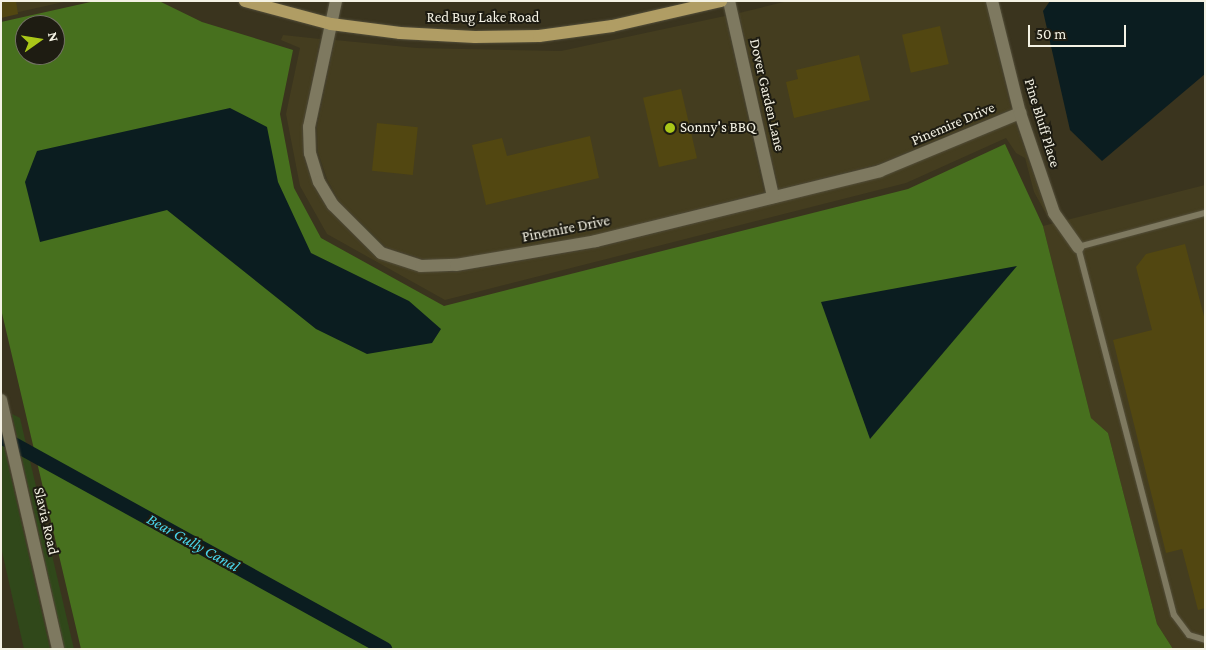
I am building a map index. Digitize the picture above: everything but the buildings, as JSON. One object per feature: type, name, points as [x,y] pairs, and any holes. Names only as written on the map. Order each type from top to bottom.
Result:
[{"type":"main road","name":"Red Bug Lake Road","points":[[245,1],[331,24],[400,33],[539,36],[612,26],[721,1]]},
{"type":"street","name":"Pinemire Drive","points":[[336,1],[310,128],[310,154],[319,182],[333,204],[381,253],[421,266],[456,265],[596,241],[880,171],[1020,113]]},
{"type":"street","name":"Dover Garden Lane","points":[[729,1],[773,197]]},
{"type":"street","name":"Pine Bluff Place","points":[[992,1],[1020,113],[1054,214],[1078,247]]},
{"type":"street","name":"Slavia Road","points":[[1,400],[58,649]]},
{"type":"lane","points":[[1205,214],[1078,247],[1174,615],[1189,635],[1205,640]]},
{"type":"shaded area","points":[[1,1],[68,1],[1,16]]},
{"type":"shaded area","points":[[788,1],[985,1],[1011,109],[878,164],[779,189],[739,13]]},
{"type":"shaded area","points":[[1050,1],[1205,1],[1205,74],[1102,161],[1070,130],[1043,11]]},
{"type":"shaded area","points":[[725,16],[764,192],[595,235],[456,259],[423,259],[386,247],[339,201],[327,179],[318,152],[317,127],[335,40],[417,48],[561,51]]},
{"type":"shaded area","points":[[283,35],[320,39],[302,128],[303,156],[313,186],[327,209],[376,258],[418,272],[457,272],[597,248],[881,177],[1015,122],[1049,219],[1034,192],[1025,158],[1016,153],[1006,138],[906,183],[445,300],[327,234],[300,186],[286,114],[300,48],[281,40]]},
{"type":"shaded area","points":[[230,108],[267,127],[278,182],[311,253],[409,301],[441,329],[432,343],[367,354],[316,329],[167,210],[40,242],[25,182],[37,151]]},
{"type":"shaded area","points":[[1205,185],[1205,649],[1173,649],[1157,624],[1108,433],[1091,418],[1043,226]]},
{"type":"shaded area","points":[[1017,266],[870,439],[821,302]]},
{"type":"green space","points":[[95,1],[159,1],[202,22],[293,50],[280,114],[294,188],[321,238],[444,306],[908,189],[1005,144],[1043,226],[1091,418],[1108,433],[1157,624],[1173,649],[81,649],[1,309],[1,22],[15,19],[15,65],[65,65],[65,15],[32,15]]},
{"type":"green space","points":[[12,414],[20,418],[74,649],[65,649]]},
{"type":"green space","points":[[1,434],[50,649],[24,649],[1,547]]},
{"type":"waterway","name":"Bear Gully Canal","points":[[1,437],[385,649]]},
{"type":"place","name":"Sonny's BBQ","points":[[670,128]]}]
